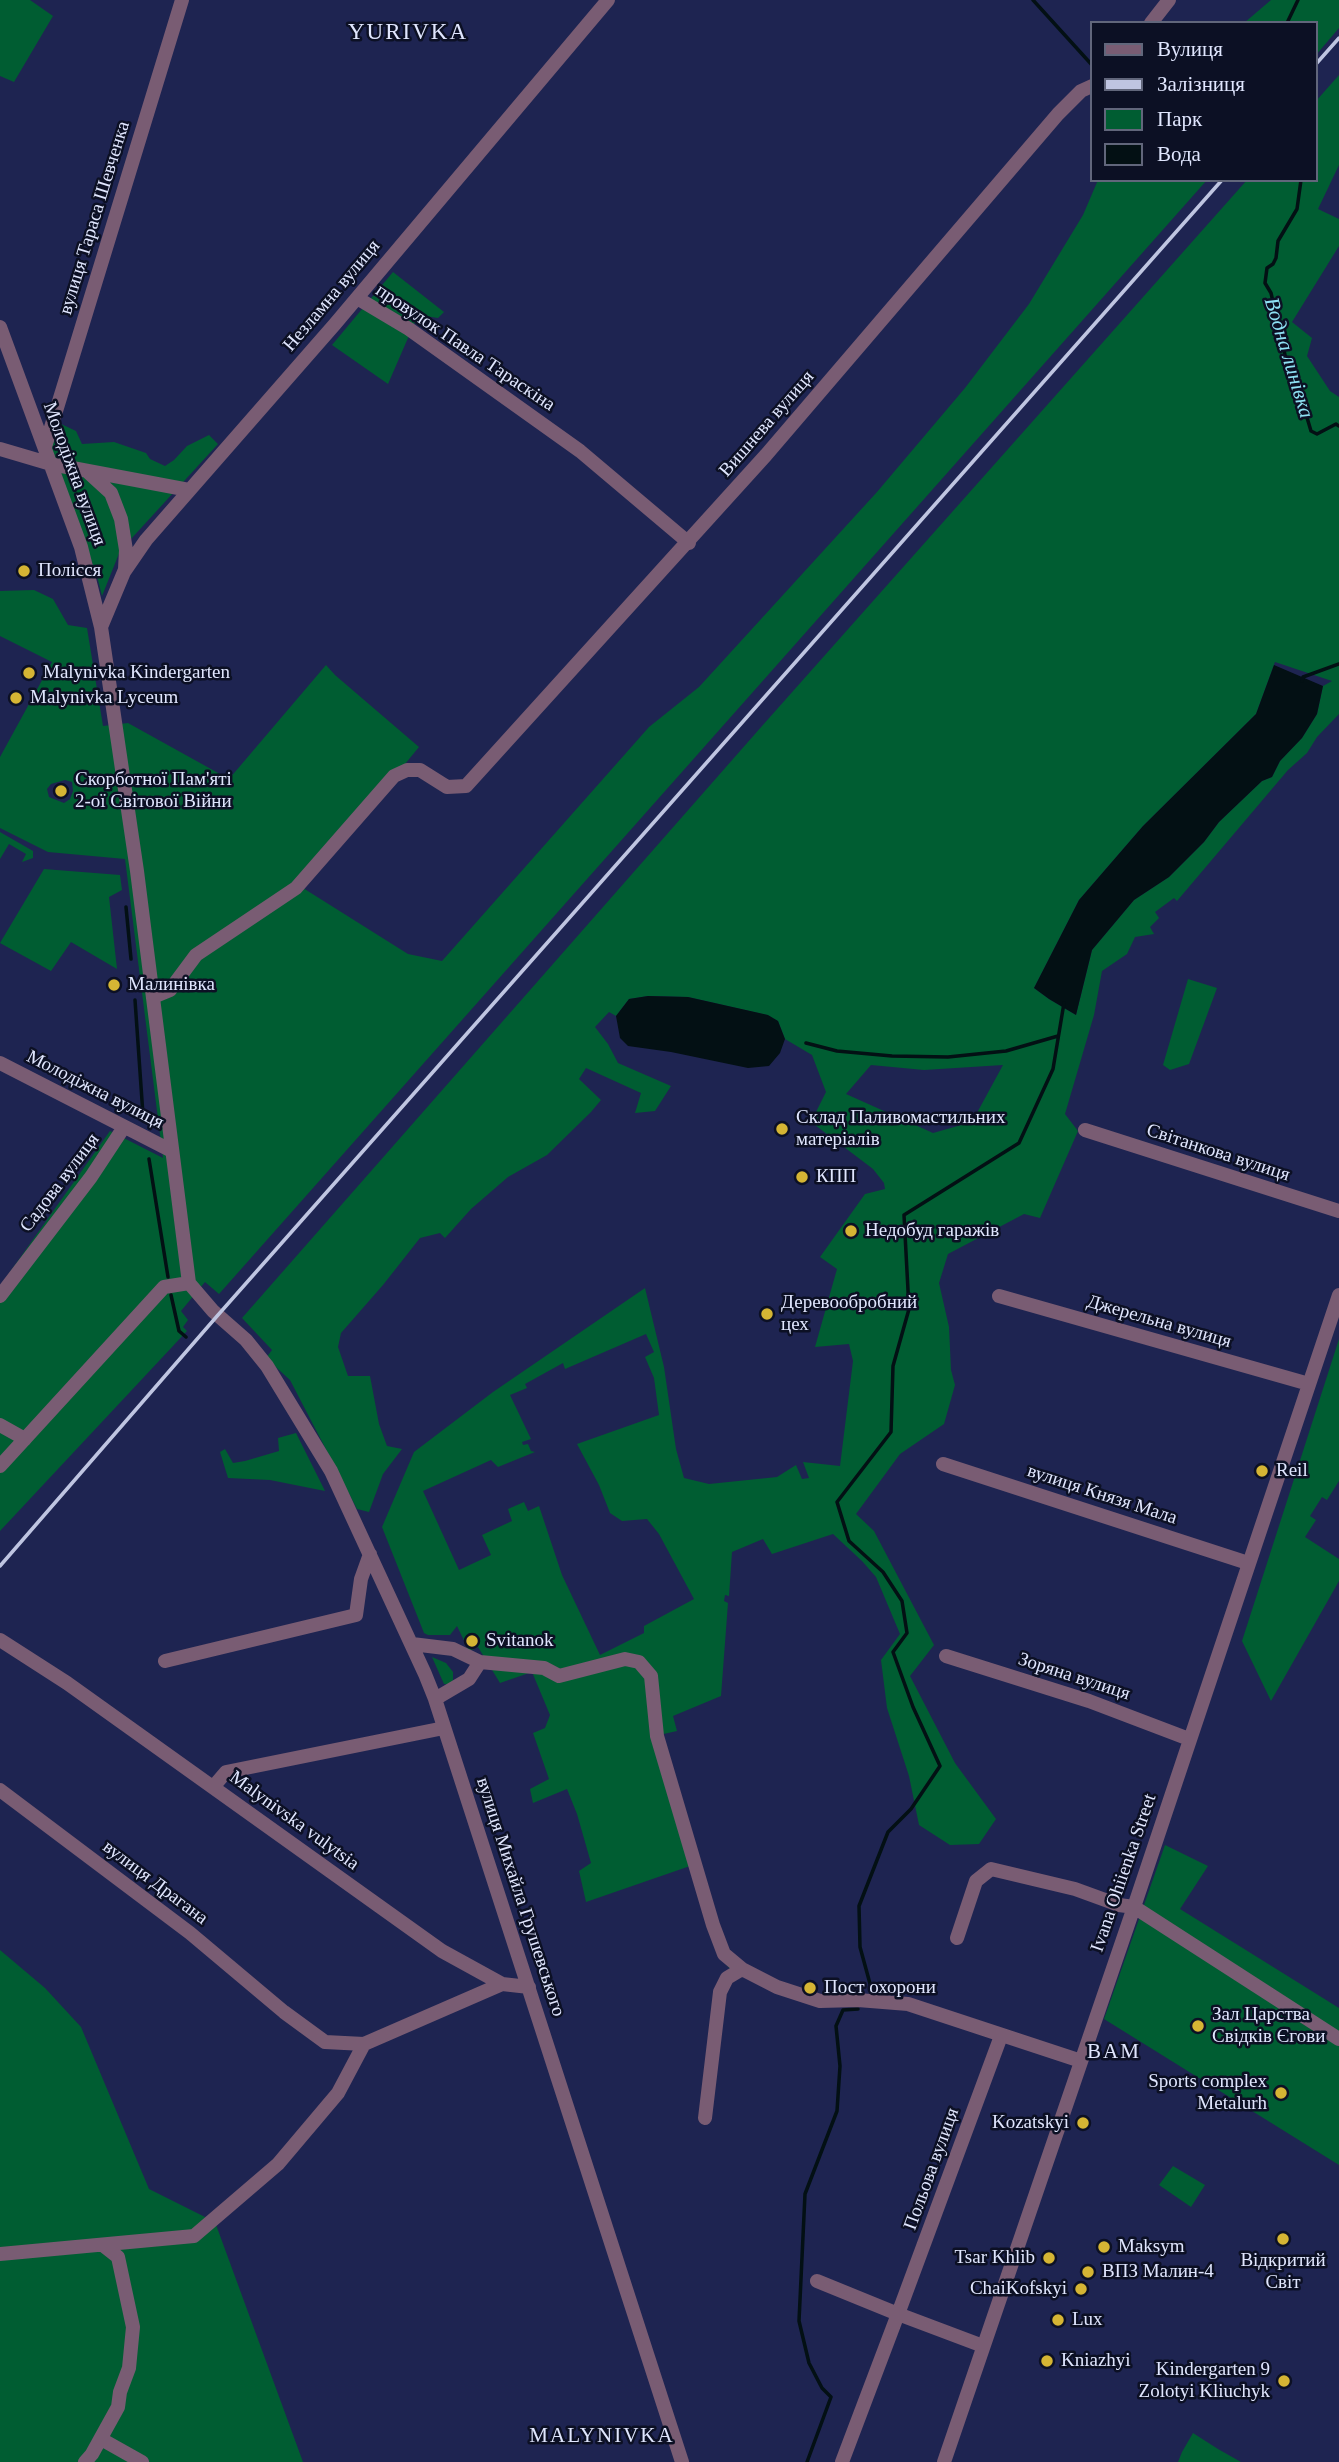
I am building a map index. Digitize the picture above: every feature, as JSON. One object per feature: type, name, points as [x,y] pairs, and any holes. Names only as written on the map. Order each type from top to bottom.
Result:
[{"type":"street","name":"вулиця Тараса Шевченка","points":[[45,447],[182,0]]},
{"type":"street","name":"Незламна вулиця","points":[[101,628],[124,572],[146,540],[356,298],[608,0]]},
{"type":"street","points":[[1153,21],[1169,0]]},
{"type":"street","name":"Вишнева вулиця","points":[[153,997],[170,990],[196,956],[296,888],[394,776],[407,770],[420,770],[447,787],[466,786],[689,542],[1058,114],[1081,90],[1090,87]]},
{"type":"street","name":"провулок Павла Тараскіна","points":[[356,298],[409,329],[580,451],[689,542]]},
{"type":"street","name":"Молодіжна вулиця","points":[[0,327],[81,547],[101,628],[137,871],[189,1283]]},
{"type":"street","points":[[0,449],[51,464],[188,491]]},
{"type":"street","points":[[87,471],[111,494],[121,519],[126,550],[124,572]]},
{"type":"street","name":"Молодіжна вулиця","points":[[0,1063],[172,1151]]},
{"type":"street","name":"Садова вулиця","points":[[0,1296],[90,1177],[124,1127]]},
{"type":"street","name":"Світанкова вулиця","points":[[1085,1130],[1339,1211]]},
{"type":"street","points":[[0,1466],[164,1287],[189,1283]]},
{"type":"street","name":"вулиця Михайла Грушевського","points":[[189,1283],[213,1311],[246,1340],[267,1366],[331,1471],[435,1699],[682,2462]]},
{"type":"street","name":"Ivana Ohiienka Street","points":[[944,2462],[1339,1295]]},
{"type":"street","name":"Джерельна вулиця","points":[[999,1296],[1309,1384]]},
{"type":"street","points":[[0,1426],[25,1439]]},
{"type":"street","name":"вулиця Князя Мала","points":[[943,1464],[1248,1563]]},
{"type":"street","points":[[165,1661],[356,1615],[361,1579],[370,1554]]},
{"type":"street","name":"Malynivska vulytsia","points":[[0,1640],[214,1786],[442,1951],[502,1984]]},
{"type":"street","points":[[412,1644],[453,1649],[480,1662],[544,1668],[559,1675],[625,1658],[639,1662],[651,1676],[657,1736],[724,1954],[742,1969],[776,1987],[820,2001],[858,2000],[908,2004],[1081,2061]]},
{"type":"street","name":"Зоряна вулиця","points":[[946,1656],[1088,1701],[1189,1739]]},
{"type":"street","points":[[435,1699],[470,1679],[480,1662]]},
{"type":"street","points":[[214,1786],[226,1772],[444,1728]]},
{"type":"street","name":"вулиця Драгана","points":[[0,1790],[190,1933],[284,2012],[325,2042],[364,2044]]},
{"type":"street","points":[[957,1938],[976,1881],[991,1868],[1075,1889],[1119,1905],[1134,1907],[1339,2039]]},
{"type":"street","points":[[705,2118],[720,1992],[727,1978],[742,1969]]},
{"type":"street","points":[[0,2253],[104,2246],[194,2236],[278,2164],[338,2093],[364,2044],[502,1984],[529,1987]]},
{"type":"street","name":"Польова вулиця","points":[[842,2462],[1001,2036]]},
{"type":"street","points":[[85,2462],[118,2407],[120,2392],[129,2368],[133,2327],[118,2257],[104,2246]]},
{"type":"street","points":[[817,2281],[983,2346]]},
{"type":"street","points":[[101,2439],[142,2462]]},
{"type":"green space","points":[[0,0],[30,0],[53,16],[14,82],[0,76]]},
{"type":"green space","points":[[1271,0],[1339,0],[1339,28],[1318,53],[1318,21],[1246,21]]},
{"type":"green space","points":[[1339,75],[1339,165],[1318,209],[1339,219],[1339,246],[1292,322],[1312,338],[1307,356],[1330,391],[1339,397],[1339,714],[1177,901],[1174,898],[1155,912],[1159,918],[1150,927],[1154,934],[1135,937],[1127,954],[1102,971],[1094,1015],[1065,1114],[1078,1131],[1040,1218],[1024,1214],[948,1254],[939,1283],[949,1327],[951,1370],[955,1385],[944,1424],[900,1454],[856,1514],[874,1531],[934,1645],[910,1676],[955,1763],[996,1819],[979,1844],[950,1845],[919,1825],[909,1776],[887,1708],[881,1660],[900,1634],[876,1577],[862,1561],[833,1534],[772,1554],[763,1539],[732,1552],[729,1596],[725,1595],[724,1601],[728,1603],[721,1696],[673,1716],[677,1731],[659,1735],[731,1970],[722,1960],[693,1865],[586,1902],[579,1871],[591,1863],[567,1789],[533,1803],[530,1789],[549,1779],[533,1733],[545,1728],[550,1715],[532,1672],[500,1683],[478,1647],[469,1651],[457,1626],[450,1635],[424,1633],[382,1527],[414,1452],[493,1392],[645,1288],[664,1367],[676,1449],[684,1478],[709,1484],[777,1477],[796,1465],[802,1479],[809,1478],[803,1462],[840,1466],[853,1361],[849,1344],[815,1347],[837,1269],[820,1257],[865,1194],[885,1189],[884,1183],[873,1169],[811,1122],[826,1092],[812,1055],[785,1039],[778,1021],[767,1015],[688,997],[648,996],[629,999],[616,1016],[609,1012],[595,1027],[618,1063],[671,1086],[655,1111],[635,1113],[641,1093],[586,1068],[579,1079],[601,1100],[591,1112],[547,1155],[508,1177],[471,1209],[445,1238],[440,1233],[420,1238],[341,1333],[338,1347],[348,1376],[370,1376],[379,1424],[387,1446],[402,1449],[383,1474],[369,1512],[357,1509],[290,1380],[266,1358],[272,1350],[242,1318],[762,726],[1245,182],[1318,182],[1318,99]],"holes":[[[1275,662],[1332,681],[1323,686],[1317,714],[1302,738],[1280,761],[1272,777],[1262,781],[1219,822],[1204,842],[1169,877],[1134,900],[1092,950],[1076,1015],[1034,988],[1079,900],[1143,826],[1256,714]],[[871,1065],[924,1070],[1003,1065],[972,1122],[933,1133],[846,1094]],[[646,1334],[654,1352],[645,1357],[654,1378],[659,1415],[577,1444],[599,1485],[610,1513],[622,1521],[647,1519],[659,1534],[694,1599],[644,1626],[644,1633],[600,1655],[562,1575],[539,1506],[528,1511],[524,1502],[508,1509],[512,1521],[482,1535],[491,1555],[459,1570],[423,1491],[491,1460],[498,1467],[535,1452],[531,1451],[528,1444],[523,1445],[522,1442],[531,1439],[510,1395],[527,1388],[525,1384],[563,1363],[565,1369]]]},
{"type":"green space","points":[[1097,182],[1205,182],[219,1294],[205,1282],[181,1311],[188,1320],[183,1327],[187,1331],[0,1531],[0,1286],[110,1131],[163,1158],[125,859],[48,852],[0,828],[0,757],[52,662],[0,636],[0,591],[34,590],[53,599],[68,625],[87,628],[103,726],[128,723],[229,779],[326,665],[419,747],[303,888],[408,954],[442,961],[649,727],[699,687],[877,492],[965,388],[1029,304],[1083,215]],"holes":[[[65,780],[72,782],[70,799],[64,803],[49,797],[47,789],[51,784]]]},
{"type":"green space","points":[[393,272],[444,312],[438,318],[418,315],[388,384],[332,345]]},
{"type":"green space","points":[[61,424],[76,431],[82,444],[114,442],[146,453],[150,459],[165,466],[187,446],[209,435],[218,444],[120,551],[102,596],[48,441]]},
{"type":"green space","points":[[0,832],[33,851],[33,858],[22,862],[26,854],[9,844],[0,859]]},
{"type":"green space","points":[[44,869],[120,875],[122,890],[109,897],[117,969],[71,942],[51,971],[0,943]]},
{"type":"green space","points":[[1188,979],[1217,988],[1189,1064],[1170,1070],[1163,1065]]},
{"type":"green space","points":[[1339,1339],[1339,1481],[1327,1500],[1322,1497],[1310,1516],[1316,1520],[1305,1537],[1339,1559],[1339,1581],[1271,1701],[1242,1641]]},
{"type":"green space","points":[[296,1433],[325,1491],[270,1480],[228,1478],[220,1452],[225,1449],[233,1463],[245,1461],[279,1451],[278,1438]]},
{"type":"green space","points":[[432,1657],[446,1663],[453,1672],[450,1684],[444,1684]]},
{"type":"green space","points":[[1165,1845],[1208,1866],[1180,1909],[1339,2008],[1339,2165],[1104,2019]]},
{"type":"green space","points":[[0,1950],[45,1988],[81,2027],[149,2189],[215,2222],[303,2462],[0,2462]]},
{"type":"green space","points":[[1173,2166],[1205,2185],[1191,2207],[1159,2185]]},
{"type":"green space","points":[[1193,2433],[1218,2449],[1241,2462],[1178,2462]]},
{"type":"water","points":[[1274,665],[1323,686],[1317,714],[1302,738],[1280,761],[1272,777],[1262,781],[1219,822],[1204,842],[1169,877],[1134,900],[1092,950],[1076,1015],[1049,999],[1034,988],[1079,900],[1143,826],[1256,714]]},
{"type":"water","points":[[648,996],[688,997],[768,1015],[778,1021],[785,1039],[780,1053],[769,1066],[748,1068],[628,1046],[620,1038],[616,1016],[629,999]]},
{"type":"waterway","points":[[1033,0],[1090,63]]},
{"type":"waterway","name":"Водна линівка","points":[[1288,21],[1298,0]]},
{"type":"waterway","name":"Водна линівка","points":[[1301,182],[1297,209],[1278,241],[1276,258],[1267,268],[1265,283],[1271,293],[1285,355],[1294,374],[1311,431],[1317,434],[1336,424],[1339,426]]},
{"type":"waterway","points":[[1302,681],[1303,677],[1339,664]]},
{"type":"waterway","points":[[126,907],[131,959]]},
{"type":"waterway","points":[[135,1000],[143,1115]]},
{"type":"waterway","points":[[872,1991],[860,1947],[859,1906],[888,1832],[911,1809],[940,1766],[913,1707],[893,1652],[907,1633],[902,1601],[883,1572],[849,1541],[837,1502],[891,1432],[893,1366],[909,1309],[904,1215],[1019,1143],[1053,1069],[1064,1003]]},
{"type":"waterway","points":[[806,1043],[837,1051],[948,1057],[1006,1051],[1058,1036]]},
{"type":"waterway","points":[[149,1159],[168,1277]]},
{"type":"waterway","points":[[171,1295],[179,1331],[186,1337]]},
{"type":"waterway","points":[[807,2462],[831,2397],[822,2388],[809,2363],[799,2321],[805,2194],[837,2111],[840,2066],[836,2026],[843,2010],[858,2009]]},
{"type":"railway","points":[[1318,62],[1339,38]]},
{"type":"railway","points":[[0,1566],[218,1315],[1220,182]]},
{"type":"place","name":"Полісся","points":[[24,571]]},
{"type":"place","name":"Malynivka Kindergarten","points":[[29,673]]},
{"type":"place","name":"Malynivka Lyceum","points":[[16,698]]},
{"type":"place","name":"Скорботної Пам'яті 2-ої Світової Війни","points":[[61,791]]},
{"type":"place","name":"Малинівка","points":[[114,985]]},
{"type":"place","name":"Склад Паливомастильних матеріалів","points":[[782,1129]]},
{"type":"place","name":"КПП","points":[[802,1177]]},
{"type":"place","name":"Недобуд гаражів","points":[[851,1231]]},
{"type":"place","name":"Деревообробний цех","points":[[767,1314]]},
{"type":"place","name":"Reil","points":[[1262,1471]]},
{"type":"place","name":"Svitanok","points":[[472,1641]]},
{"type":"place","name":"Пост охорони","points":[[810,1988]]},
{"type":"place","name":"Зал Царства Свідків Єгови","points":[[1198,2026]]},
{"type":"place","name":"Sports complex Metalurh","points":[[1281,2093]]},
{"type":"place","name":"Kozatskyi","points":[[1083,2123]]},
{"type":"place","name":"Відкритий Світ","points":[[1283,2239]]},
{"type":"place","name":"Maksym","points":[[1104,2247]]},
{"type":"place","name":"Tsar Khlib","points":[[1049,2258]]},
{"type":"place","name":"ВПЗ Малин-4","points":[[1088,2272]]},
{"type":"place","name":"ChaiKofskyi","points":[[1081,2289]]},
{"type":"place","name":"Lux","points":[[1058,2320]]},
{"type":"place","name":"Kniazhyi","points":[[1047,2361]]},
{"type":"place","name":"Kindergarten 9 Zolotyi Kliuchyk","points":[[1284,2381]]},
{"type":"district","name":"YURIVKA","points":[[408,33]]},
{"type":"district","name":"BAM","points":[[1114,2052]]},
{"type":"district","name":"MALYNIVKA","points":[[602,2436]]}]
